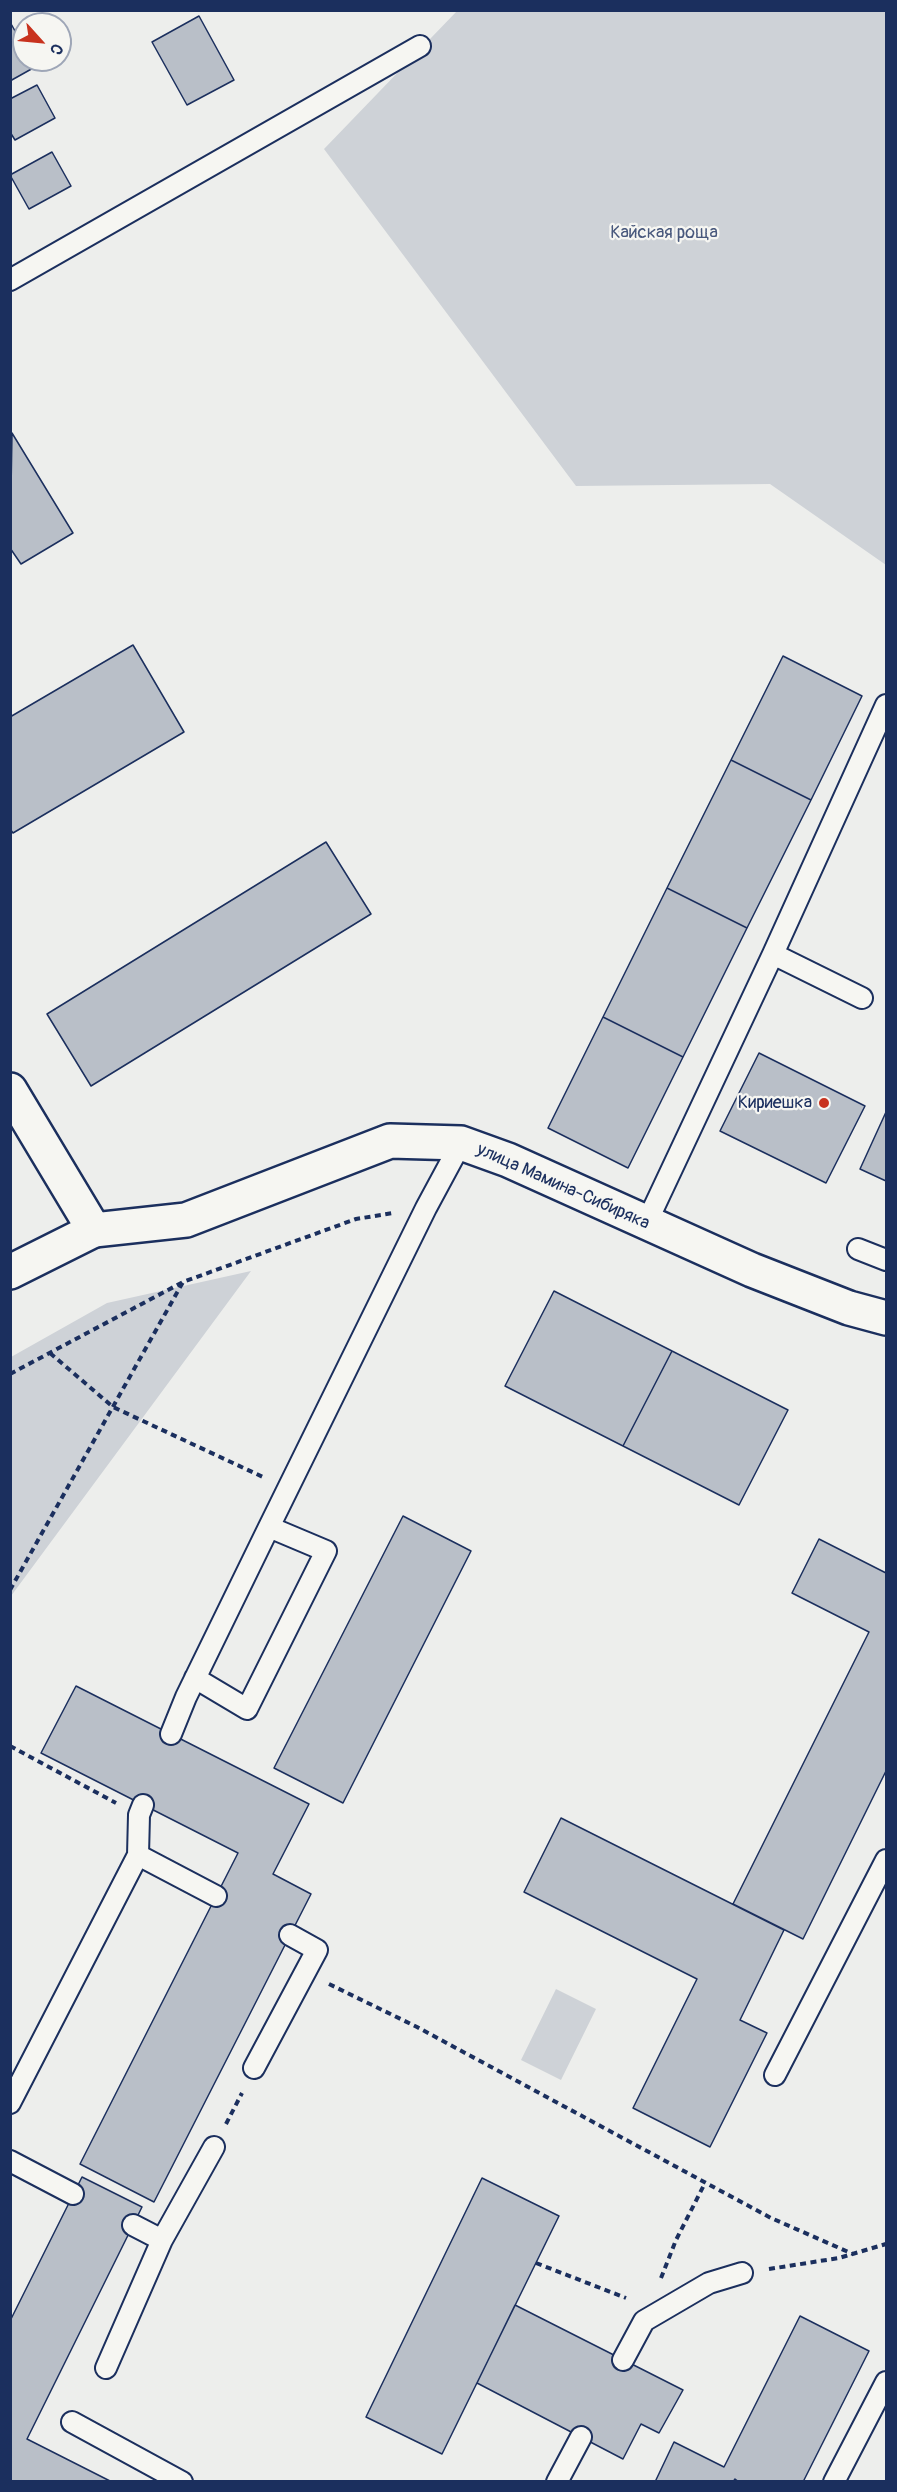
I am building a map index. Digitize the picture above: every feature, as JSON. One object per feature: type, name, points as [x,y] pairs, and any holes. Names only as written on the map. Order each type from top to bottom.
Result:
[{"type":"street","points":[[10,1090],[94,1230],[10,1272]]},
{"type":"street","name":"улица Мамина-Сибиряка","points":[[94,1230],[186,1220],[390,1141],[461,1143],[508,1160],[646,1224],[806,1292],[849,1308],[886,1318]]},
{"type":"lane","points":[[10,280],[420,46]]},
{"type":"lane","points":[[646,1224],[773,954],[886,705]]},
{"type":"lane","points":[[773,954],[862,998]]},
{"type":"lane","points":[[171,1734],[195,1678],[268,1527],[426,1208],[461,1143]]},
{"type":"lane","points":[[858,1249],[886,1260]]},
{"type":"lane","points":[[195,1678],[248,1709],[326,1551],[268,1527]]},
{"type":"lane","points":[[10,2103],[138,1855],[141,1810]]},
{"type":"lane","points":[[138,1855],[216,1896]]},
{"type":"lane","points":[[775,2075],[886,1860]]},
{"type":"lane","points":[[254,2068],[317,1950],[290,1935]]},
{"type":"lane","points":[[106,2368],[162,2240],[214,2147]]},
{"type":"lane","points":[[10,2161],[74,2194]]},
{"type":"lane","points":[[133,2225],[162,2240]]},
{"type":"lane","points":[[623,2360],[644,2321],[709,2283],[742,2273]]},
{"type":"lane","points":[[834,2481],[886,2382]]},
{"type":"lane","points":[[72,2422],[182,2481]]},
{"type":"lane","points":[[557,2481],[581,2437]]},
{"type":"path","points":[[10,1374],[183,1282],[357,1220],[426,1208]]},
{"type":"path","points":[[10,1590],[183,1282]]},
{"type":"path","points":[[50,1353],[113,1407],[288,1489]]},
{"type":"path","points":[[10,1746],[141,1810]]},
{"type":"path","points":[[305,1972],[417,2027],[771,2218],[853,2254]]},
{"type":"path","points":[[214,2147],[254,2068]]},
{"type":"path","points":[[676,2240],[705,2183]]},
{"type":"path","points":[[742,2273],[839,2258],[886,2244]]},
{"type":"path","points":[[536,2263],[628,2299]]},
{"type":"green space","name":"Кайская роща","points":[[457,11],[886,11],[886,565],[770,484],[576,486],[324,149]]},
{"type":"green space","points":[[251,1271],[11,1596],[11,1357],[107,1303]]},
{"type":"green space","points":[[556,1989],[596,2009],[561,2080],[521,2060]]},
{"type":"building","points":[[199,16],[234,80],[187,105],[152,42]]},
{"type":"building","points":[[10,22],[12,26],[12,72],[26,72],[10,81]]},
{"type":"building","points":[[37,85],[55,118],[15,140],[10,132],[10,99]]},
{"type":"building","points":[[52,152],[71,186],[29,209],[10,175]]},
{"type":"building","points":[[12,433],[73,533],[21,564],[10,548]]},
{"type":"building","points":[[133,645],[184,732],[13,833],[10,829],[10,717]]},
{"type":"building","points":[[783,656],[862,696],[811,800],[731,760]]},
{"type":"building","points":[[731,760],[811,800],[747,928],[667,888]]},
{"type":"building","points":[[326,842],[371,914],[91,1086],[47,1014]]},
{"type":"building","points":[[667,888],[747,928],[683,1057],[603,1017]]},
{"type":"building","points":[[603,1017],[683,1057],[628,1168],[548,1128]]},
{"type":"building","points":[[759,1053],[865,1106],[826,1183],[720,1131]]},
{"type":"building","points":[[886,1112],[886,1181],[860,1169]]},
{"type":"building","points":[[554,1291],[672,1351],[623,1446],[505,1386]]},
{"type":"building","points":[[672,1351],[788,1410],[739,1505],[623,1446]]},
{"type":"building","points":[[403,1516],[471,1551],[343,1803],[274,1768]]},
{"type":"building","points":[[819,1539],[886,1573],[886,1771],[803,1939],[733,1904],[869,1632],[792,1593]]},
{"type":"building","points":[[76,1686],[309,1804],[273,1874],[311,1894],[154,2202],[80,2164],[238,1853],[41,1753]]},
{"type":"building","points":[[561,1818],[784,1930],[740,2020],[767,2033],[710,2147],[633,2108],[697,1979],[524,1892]]},
{"type":"building","points":[[82,2177],[142,2207],[27,2439],[112,2482],[10,2482],[10,2321]]},
{"type":"building","points":[[482,2178],[559,2216],[442,2454],[366,2417]]},
{"type":"building","points":[[515,2305],[683,2390],[659,2433],[641,2424],[623,2459],[477,2383]]},
{"type":"building","points":[[800,2316],[869,2351],[803,2482],[739,2482],[735,2479],[733,2482],[655,2482],[674,2442],[724,2467]]},
{"type":"place","name":"Кириешка","points":[[824,1103]]}]
